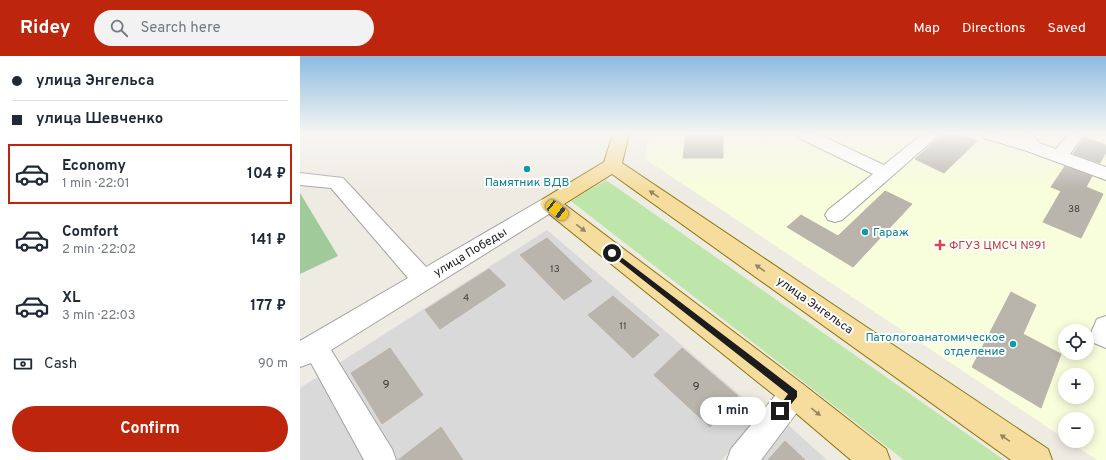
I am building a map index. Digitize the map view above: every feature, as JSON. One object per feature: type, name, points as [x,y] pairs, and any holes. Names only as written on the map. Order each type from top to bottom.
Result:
[{"type":"main road","points":[[612,165],[616,153]]},
{"type":"main road","name":"улица Победы","points":[[550,204],[600,174],[612,165]]},
{"type":"main road","name":"улица Энгельса","points":[[612,165],[1037,460]]},
{"type":"main road","points":[[550,204],[794,394],[875,460]]},
{"type":"street","points":[[845,153],[886,173]]},
{"type":"street","points":[[835,215],[910,153]]},
{"type":"street","points":[[1052,153],[1059,157],[1106,174]]},
{"type":"street","points":[[1059,157],[1062,153]]},
{"type":"street","points":[[300,179],[336,182],[424,280]]},
{"type":"street","name":"улица Победы","points":[[307,350],[550,204]]},
{"type":"street","points":[[1106,326],[1103,335],[1106,337]]},
{"type":"street","points":[[307,350],[381,460]]},
{"type":"street","points":[[742,460],[794,394]]},
{"type":"shaded area","name":"ФГУЗ ЦМСЧ №91","points":[[646,153],[1106,153],[1106,460],[1097,460],[1079,448],[1094,448],[1094,412],[1058,412],[1058,434],[645,159]]},
{"type":"shaded area","points":[[547,230],[761,413],[722,460],[300,460],[300,388]]},
{"type":"shaded area","points":[[787,424],[827,460],[759,460]]},
{"type":"green space","points":[[606,180],[1004,460],[904,460],[571,201]]},
{"type":"green space","points":[[300,193],[338,256],[300,274]]},
{"type":"building","points":[[684,153],[723,153],[723,158],[683,158]]},
{"type":"building","points":[[922,153],[965,153],[944,173],[915,159]]},
{"type":"building","points":[[1074,153],[1106,153],[1100,163],[1073,154]]},
{"type":"building","points":[[1065,166],[1092,176],[1086,187],[1103,194],[1081,238],[1043,222],[1061,191],[1051,187]]},
{"type":"building","name":"Гараж","points":[[885,191],[912,204],[853,267],[787,227],[801,215],[838,236]]},
{"type":"building","points":[[547,238],[592,281],[564,300],[520,255]]},
{"type":"building","points":[[489,269],[506,285],[440,329],[425,310]]},
{"type":"building","name":"Патологоанатомическое отделение","points":[[1011,292],[1036,305],[1023,334],[1058,352],[1059,360],[1041,408],[972,367]]},
{"type":"building","points":[[613,296],[659,335],[633,358],[588,315]]},
{"type":"building","points":[[390,348],[423,395],[382,424],[351,373]]},
{"type":"building","points":[[682,348],[738,396],[710,427],[654,375]]},
{"type":"building","points":[[441,427],[463,460],[398,460]]},
{"type":"building","points":[[785,441],[805,460],[768,460]]},
{"type":"place","name":"Памятник ВДВ","points":[[527,169]]},
{"type":"place","name":"Гараж","points":[[865,232]]},
{"type":"place","name":"ФГУЗ ЦМСЧ №91","points":[[940,245]]},
{"type":"place","name":"Патологоанатомическое отделение","points":[[1013,344]]},
{"type":"route","points":[[612,253],[794,394],[780,411]]}]
